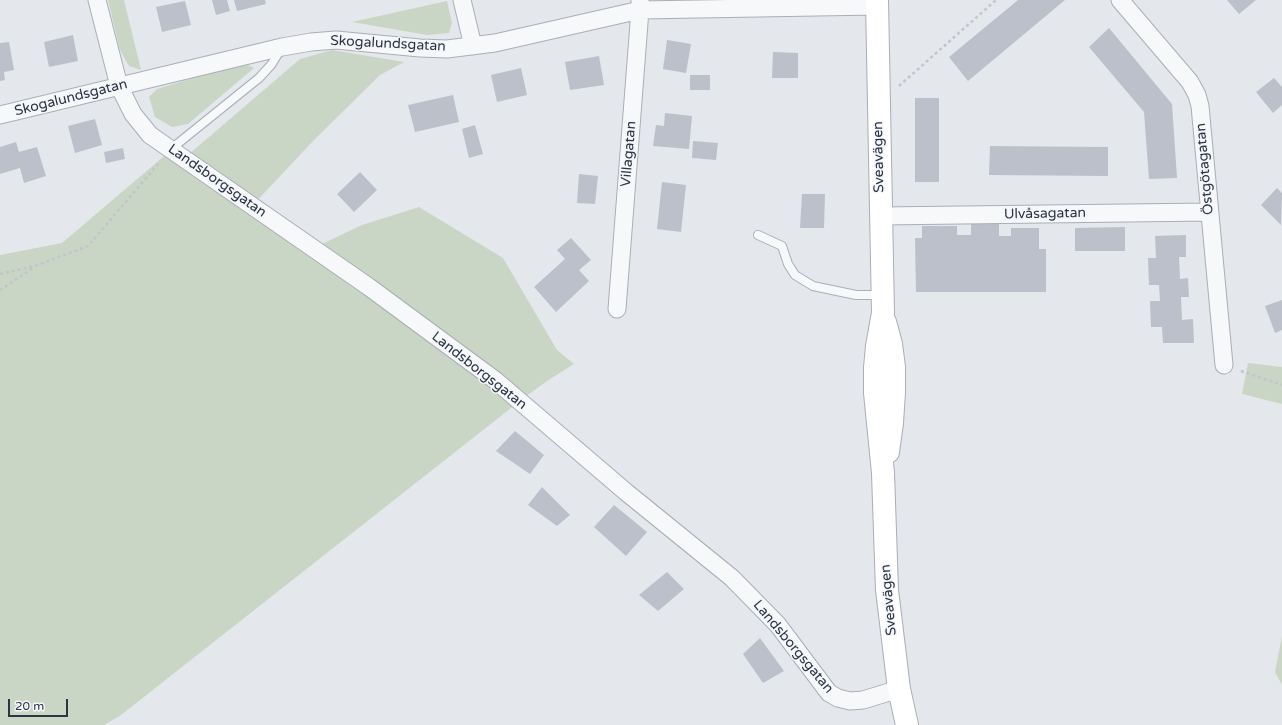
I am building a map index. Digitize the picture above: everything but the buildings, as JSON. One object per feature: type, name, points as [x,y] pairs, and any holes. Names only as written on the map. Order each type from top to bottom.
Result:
[{"type":"main road","name":"Sveavägen","points":[[877,3],[882,304],[875,368],[877,419],[882,473],[887,590],[899,689],[907,725]]},
{"type":"street","name":"Landsborgsgatan","points":[[97,0],[119,86],[133,114],[150,135],[369,287],[495,380],[620,487],[732,578],[778,625],[829,693],[838,698],[850,701],[863,700],[899,689]]},
{"type":"street","points":[[462,0],[473,46]]},
{"type":"street","name":"Östgötagatan","points":[[1120,0],[1190,82],[1197,95],[1200,106],[1224,365]]},
{"type":"street","name":"Skogalundsgatan","points":[[0,115],[282,46],[311,42],[336,40],[447,49],[495,42],[640,5],[877,3]]},
{"type":"street","name":"Villagatan","points":[[617,309],[640,5]]},
{"type":"street","name":"Ulvåsagatan","points":[[880,216],[1209,212]]},
{"type":"lane","points":[[171,149],[259,78],[271,65],[282,46]]},
{"type":"lane","points":[[758,235],[782,246],[788,264],[796,275],[813,286],[856,295],[882,304]]},
{"type":"path","points":[[893,91],[996,0]]},
{"type":"path","points":[[0,274],[35,266],[88,246],[171,149]]},
{"type":"path","points":[[0,290],[35,266]]},
{"type":"path","points":[[1224,365],[1282,385]]},
{"type":"green space","points":[[108,0],[124,0],[141,70],[129,66],[120,50]]},
{"type":"green space","points":[[447,1],[452,23],[449,33],[427,35],[352,22]]},
{"type":"green space","points":[[332,50],[404,62],[380,75],[314,140],[252,206],[322,244],[362,225],[419,207],[503,258],[557,350],[574,364],[525,397],[121,715],[104,725],[0,725],[0,255],[62,243],[176,146],[188,155],[300,59]]},
{"type":"green space","points":[[248,65],[254,68],[188,124],[172,127],[155,117],[149,97],[157,89],[223,69]]},
{"type":"green space","points":[[1248,363],[1282,367],[1282,404],[1242,394]]},
{"type":"green space","points":[[1282,636],[1282,685],[1275,672]]}]
